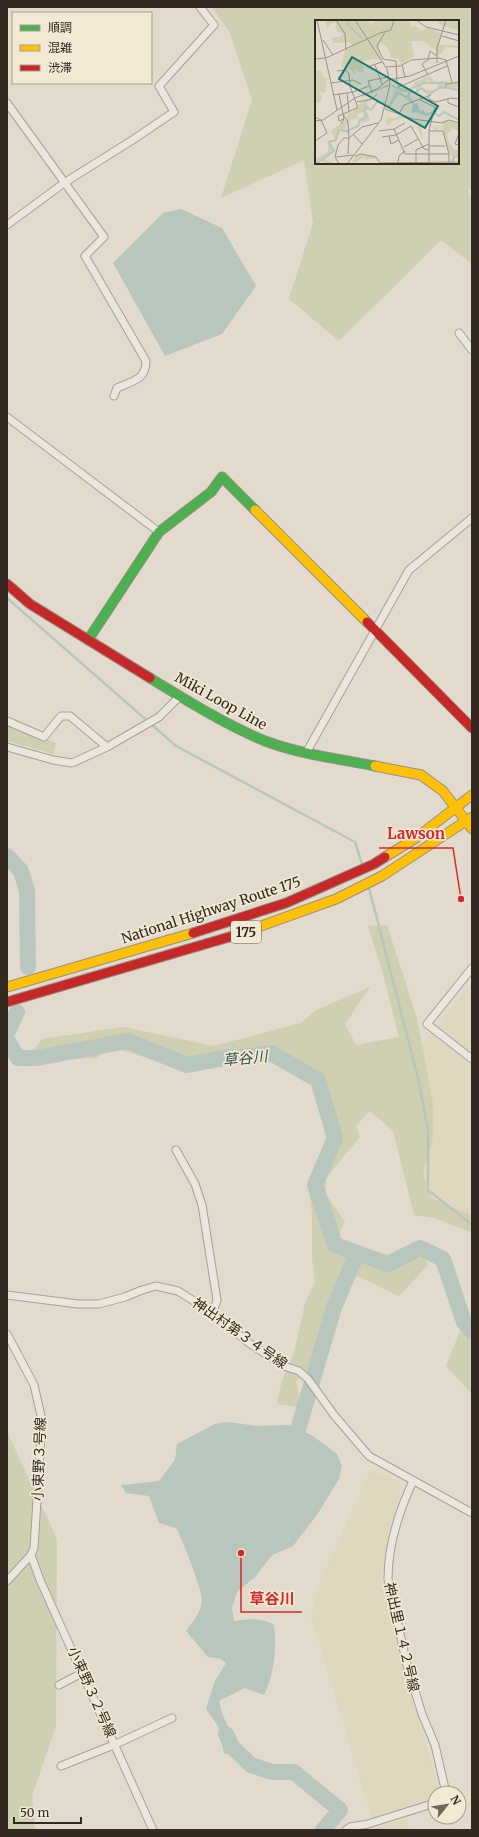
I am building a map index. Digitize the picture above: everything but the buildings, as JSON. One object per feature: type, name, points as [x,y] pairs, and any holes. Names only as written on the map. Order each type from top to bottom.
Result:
[{"type":"main road","points":[[88,640],[159,532],[211,492],[222,477],[472,728]]},
{"type":"main road","name":"Miki Loop Line","points":[[7,584],[30,604],[88,640],[180,696],[246,732],[266,742],[306,753],[421,775],[443,791],[456,808],[470,822]]},
{"type":"main road","name":"National Highway Route 175","points":[[7,987],[185,936],[286,903],[374,864],[416,838],[472,795]]},
{"type":"main road","name":"National Highway Route 175","points":[[7,1002],[250,931],[336,899],[382,876],[470,822]]},
{"type":"street","points":[[7,224],[64,183],[174,112],[159,86],[214,25],[200,7]]},
{"type":"street","points":[[7,103],[104,236],[85,256],[146,361],[146,370],[140,378],[116,388],[114,396]]},
{"type":"street","points":[[459,333],[472,350]]},
{"type":"street","points":[[7,417],[159,532]]},
{"type":"street","points":[[306,753],[409,570],[472,518]]},
{"type":"street","points":[[7,747],[53,760],[72,763],[107,747],[158,717],[180,696]]},
{"type":"street","points":[[7,721],[44,737],[61,716],[70,716],[107,747]]},
{"type":"street","points":[[472,968],[427,1024],[472,1059]]},
{"type":"street","points":[[176,1150],[195,1184],[202,1205],[217,1300],[213,1313]]},
{"type":"street","name":"神出村第３４号線","points":[[7,1295],[78,1304],[99,1304],[156,1286],[178,1291],[213,1313],[249,1343],[284,1366],[299,1371],[314,1387],[334,1415],[369,1456],[472,1513]]},
{"type":"street","name":"小束野３号線","points":[[7,1334],[34,1385],[42,1420],[34,1548],[31,1555]]},
{"type":"street","name":"神出里１４２号線","points":[[413,1481],[406,1496],[392,1541],[388,1564],[388,1579],[408,1665],[422,1714],[435,1745],[444,1785]]},
{"type":"street","points":[[7,1581],[31,1555]]},
{"type":"street","name":"小束野３２号線","points":[[31,1555],[40,1580],[116,1744],[153,1830]]},
{"type":"street","points":[[59,1685],[82,1673]]},
{"type":"street","points":[[61,1766],[116,1744],[172,1718]]},
{"type":"street","points":[[346,1830],[350,1827],[368,1824],[427,1806]]},
{"type":"shaded area","points":[[181,209],[222,228],[256,286],[222,334],[165,356],[113,263],[163,213]]},
{"type":"shaded area","points":[[472,983],[472,1215],[432,1198],[423,1175],[433,1137],[433,1103],[422,1044]]},
{"type":"shaded area","points":[[227,1422],[257,1426],[288,1425],[313,1436],[337,1454],[342,1466],[339,1479],[317,1515],[293,1546],[272,1555],[256,1576],[237,1592],[232,1608],[234,1621],[254,1619],[269,1622],[274,1625],[275,1642],[274,1661],[270,1679],[264,1695],[245,1688],[219,1701],[222,1713],[238,1750],[236,1756],[224,1753],[218,1726],[206,1709],[215,1681],[226,1663],[221,1659],[208,1657],[186,1631],[198,1613],[202,1601],[196,1577],[183,1542],[176,1528],[159,1523],[149,1496],[126,1493],[121,1485],[159,1481],[175,1460],[177,1444],[215,1424]]},
{"type":"shaded area","points":[[371,1469],[402,1484],[380,1581],[438,1785],[427,1785],[427,1802],[372,1820],[311,1616],[316,1590]]},
{"type":"shaded area","points":[[406,1818],[410,1830],[370,1830],[370,1829]]},
{"type":"green space","points":[[212,7],[472,7],[472,191],[467,187],[472,202],[472,264],[441,240],[339,341],[289,299],[313,223],[304,160],[221,198],[252,100],[230,33]]},
{"type":"green space","points":[[7,723],[56,743],[54,754],[7,741]]},
{"type":"green space","points":[[387,925],[417,1018],[433,1103],[433,1137],[423,1175],[432,1198],[472,1215],[472,1233],[434,1218],[414,1215],[393,1131],[370,1111],[356,1126],[360,1137],[326,1178],[326,1194],[345,1222],[334,1243],[371,1258],[380,1266],[400,1265],[419,1257],[425,1259],[428,1265],[399,1296],[355,1275],[313,1368],[296,1381],[302,1408],[277,1404],[282,1380],[294,1353],[305,1303],[315,1282],[312,1256],[312,1214],[308,1180],[335,1147],[335,1122],[325,1087],[264,1050],[238,1050],[211,1069],[182,1069],[112,1047],[96,1058],[38,1061],[33,1052],[42,1039],[123,1027],[214,1046],[301,1023],[316,1010],[370,987],[345,1024],[356,1045],[399,1037],[384,977],[368,926]]},
{"type":"green space","points":[[472,1329],[472,1394],[446,1366],[460,1331]]},
{"type":"green space","points":[[7,1432],[57,1539],[56,1726],[32,1796],[35,1830],[7,1830]]},
{"type":"waterway","points":[[7,598],[176,746],[355,842],[362,864]]},
{"type":"waterway","name":"草谷川","points":[[7,856],[21,871],[27,891],[28,967]]},
{"type":"waterway","points":[[369,888],[418,1078],[428,1130],[428,1190],[472,1225]]},
{"type":"waterway","name":"草谷川","points":[[7,1033],[17,1012]]},
{"type":"waterway","name":"草谷川","points":[[7,1040],[18,1058],[37,1058],[127,1041],[187,1065],[230,1057],[244,1057],[271,1053],[318,1080],[335,1138],[315,1185],[335,1245],[388,1264],[420,1248],[443,1259],[464,1322],[472,1331]]},
{"type":"waterway","name":"草谷川","points":[[287,1447],[295,1440],[334,1307],[357,1253]]},
{"type":"waterway","name":"草谷川","points":[[226,1734],[232,1747],[251,1765],[272,1772],[294,1772],[340,1810],[323,1830]]},
{"type":"traffic: fast","points":[[88,640],[159,532],[211,492],[222,477],[255,510]]},
{"type":"traffic: fast","points":[[150,678],[221,720],[265,741],[306,753],[375,766]]},
{"type":"traffic: slow","points":[[255,510],[367,622]]},
{"type":"traffic: slow","points":[[375,766],[421,775],[443,791],[472,829]]},
{"type":"traffic: slow","points":[[385,857],[416,838],[472,795]]},
{"type":"traffic: slow","points":[[236,935],[336,899],[382,876],[472,817]]},
{"type":"traffic: slow","points":[[7,987],[193,933]]},
{"type":"traffic: jam","points":[[7,584],[30,604],[150,678]]},
{"type":"traffic: jam","points":[[367,622],[472,728]]},
{"type":"traffic: jam","points":[[193,933],[286,903],[374,864],[385,857]]},
{"type":"traffic: jam","points":[[7,1002],[236,935]]},
{"type":"place","name":"Lawson","points":[[461,899]]},
{"type":"place","name":"草谷川","points":[[241,1553]]}]
